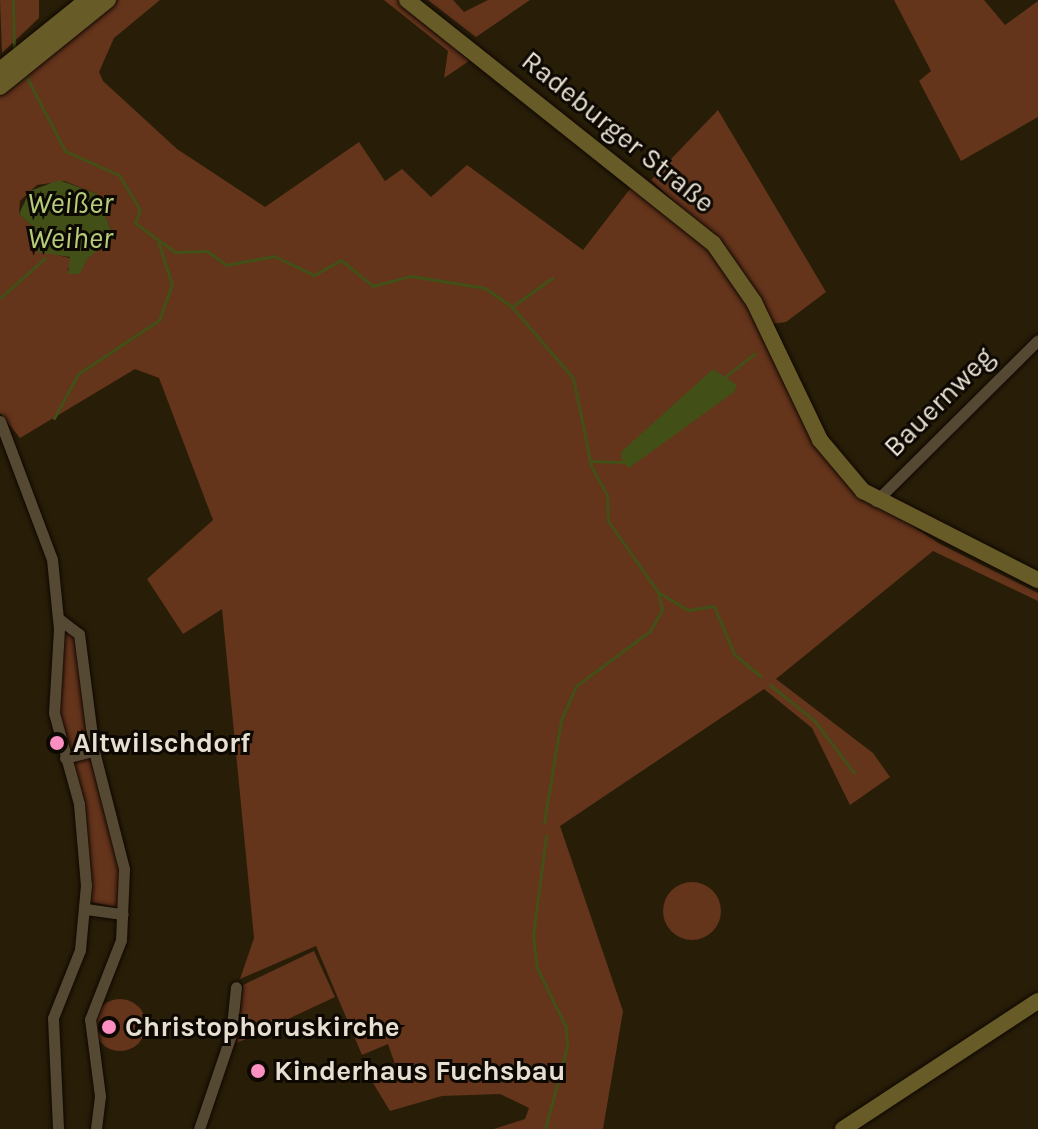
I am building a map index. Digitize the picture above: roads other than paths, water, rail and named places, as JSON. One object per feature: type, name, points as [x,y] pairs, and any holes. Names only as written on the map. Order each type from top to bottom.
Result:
[{"type":"main road","points":[[0,70],[87,0]]},
{"type":"main road","points":[[0,87],[108,0]]},
{"type":"main road","name":"Radeburger Straße","points":[[407,0],[661,195],[713,243],[754,302],[820,440],[876,501],[1038,580]]},
{"type":"main road","points":[[843,1129],[1038,1001]]},
{"type":"street","name":"Bauernweg","points":[[876,501],[1038,340]]},
{"type":"street","points":[[0,421],[43,518],[59,619],[54,713],[79,804],[86,909],[80,950],[53,1018],[58,1129]]},
{"type":"street","points":[[59,619],[79,634],[94,751],[122,848],[123,914],[113,967],[90,1019],[100,1096],[96,1129]]},
{"type":"street","points":[[65,758],[94,751]]},
{"type":"street","points":[[86,909],[123,914]]},
{"type":"street","points":[[199,1129],[231,1035],[236,987]]},
{"type":"water","name":"Weißer Weiher","points":[[59,180],[97,194],[114,238],[87,259],[80,274],[68,274],[70,257],[36,252],[35,229],[19,214],[30,191]]},
{"type":"water","points":[[713,369],[737,385],[734,392],[629,468],[622,462],[621,452]]},
{"type":"waterway","points":[[13,0],[14,49]]},
{"type":"waterway","points":[[26,76],[65,151],[119,175],[140,210],[135,223],[175,252],[207,251],[226,265],[274,256],[314,275],[341,260],[373,286],[411,276],[485,288],[512,307],[573,378],[591,466],[607,495],[608,521],[658,592],[662,610],[650,631],[576,686],[561,720],[544,823]]},
{"type":"waterway","points":[[54,418],[78,374],[159,320],[172,285],[158,241]]},
{"type":"waterway","points":[[0,298],[45,258]]},
{"type":"waterway","points":[[513,306],[552,278]]},
{"type":"waterway","points":[[726,376],[754,354]]},
{"type":"waterway","points":[[591,461],[622,462]]},
{"type":"waterway","points":[[658,592],[688,610],[714,606],[734,654],[761,677]]},
{"type":"waterway","points":[[770,685],[814,720],[854,773]]},
{"type":"waterway","points":[[545,1129],[567,1047],[566,1027],[537,968],[533,935],[546,836]]},
{"type":"place","name":"Altwilschdorf","points":[[57,743]]},
{"type":"place","name":"Christophoruskirche","points":[[109,1027]]},
{"type":"place","name":"Kinderhaus Fuchsbau","points":[[258,1071]]}]
